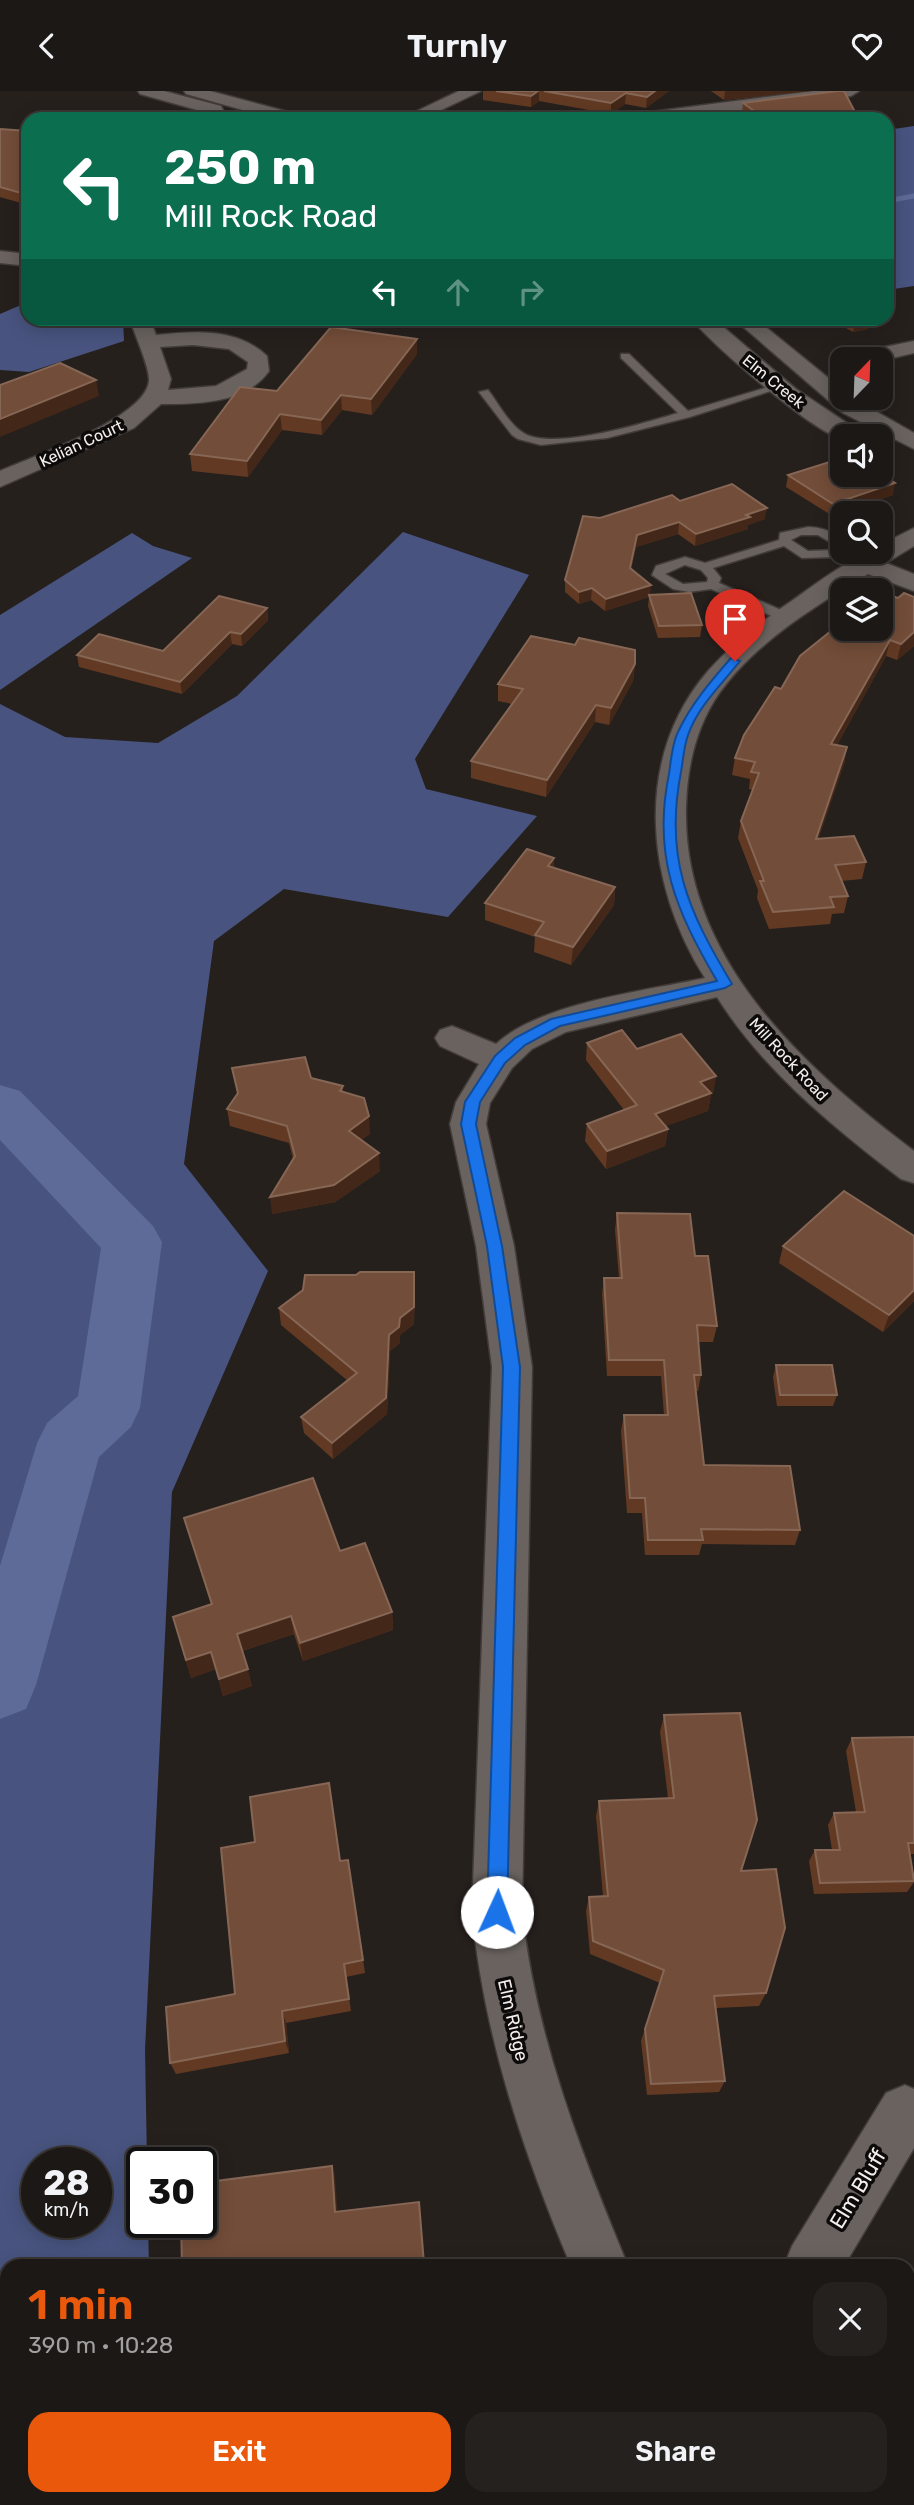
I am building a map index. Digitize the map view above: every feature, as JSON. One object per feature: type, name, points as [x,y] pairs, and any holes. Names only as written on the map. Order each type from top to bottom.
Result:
[{"type":"street","points":[[146,91],[222,112]]},
{"type":"street","points":[[192,91],[268,112]]},
{"type":"street","points":[[425,111],[473,91]]},
{"type":"street","points":[[662,96],[687,112],[851,91]]},
{"type":"street","points":[[0,246],[21,247]]},
{"type":"street","points":[[0,257],[21,259]]},
{"type":"street","points":[[143,326],[160,379],[155,397],[190,397],[234,389],[258,371],[260,361],[252,351],[216,339],[149,342]]},
{"type":"street","name":"Elm Creek","points":[[710,326],[777,386],[832,424]]},
{"type":"street","name":"Elm Creek","points":[[752,326],[803,370],[830,377]]},
{"type":"street","points":[[893,356],[914,348]]},
{"type":"street","points":[[893,362],[914,363]]},
{"type":"street","points":[[777,386],[803,370]]},
{"type":"street","points":[[777,386],[830,377]]},
{"type":"street","name":"Kelian Court","points":[[0,479],[126,423],[155,397]]},
{"type":"street","name":"Elm Creek","points":[[855,410],[914,442]]},
{"type":"street","points":[[893,456],[914,465]]},
{"type":"street","name":"Mill Rock Road","points":[[914,535],[783,616],[718,677],[682,734],[668,809],[670,850],[680,893],[698,938],[725,984],[760,1033],[804,1080],[869,1137],[914,1170]]},
{"type":"street","points":[[867,565],[914,583]]},
{"type":"street","name":"Elm Ridge","points":[[597,2259],[531,2092],[513,2030],[502,1969],[497,1912],[512,1367],[495,1246],[468,1124],[473,1102],[500,1060],[520,1041],[556,1023],[725,984]]},
{"type":"street","points":[[452,1038],[500,1060]]},
{"type":"street","name":"Elm Bluff","points":[[815,2259],[905,2112]]},
{"type":"lane","points":[[625,356],[685,414]]},
{"type":"lane","points":[[484,392],[499,414],[523,437],[541,443],[618,432],[777,386]]},
{"type":"lane","points":[[785,542],[784,537],[808,528],[819,529],[830,536]]},
{"type":"lane","points":[[705,567],[785,542],[806,555],[830,553]]},
{"type":"lane","points":[[712,585],[715,578],[705,567],[685,561],[660,569],[658,575],[674,588],[690,590],[712,585],[783,616]]},
{"type":"shaded area","points":[[914,126],[914,286],[894,289],[894,129]]},
{"type":"shaded area","points":[[21,305],[21,326],[123,326],[124,341],[29,372],[0,370],[0,314]]},
{"type":"shaded area","points":[[403,532],[529,575],[415,759],[426,789],[537,816],[448,917],[284,889],[214,941],[184,1164],[268,1271],[172,1492],[145,2050],[147,2147],[126,2147],[126,2238],[148,2238],[149,2259],[0,2259],[0,704],[65,737],[158,743],[237,696]]},
{"type":"shaded area","points":[[132,533],[153,546],[192,558],[0,690],[0,615]]},
{"type":"building","points":[[496,91],[538,91],[531,96]]},
{"type":"building","points":[[544,91],[655,91],[647,97],[626,93],[611,103]]},
{"type":"building","points":[[844,91],[855,112],[756,112],[743,103]]},
{"type":"building","points":[[0,129],[21,130],[21,193],[0,187]]},
{"type":"building","points":[[331,327],[417,339],[371,399],[341,395],[321,420],[280,414],[247,461],[190,454],[240,387],[277,391]]},
{"type":"building","points":[[60,363],[96,380],[0,419],[0,385]]},
{"type":"building","points":[[830,462],[830,487],[883,487],[842,501],[830,502],[788,475]]},
{"type":"building","points":[[732,484],[767,508],[746,515],[750,517],[696,534],[679,522],[637,535],[630,568],[651,585],[606,599],[592,588],[579,592],[565,580],[583,516],[600,518],[672,495],[680,501]]},
{"type":"building","points":[[691,593],[702,625],[659,626],[649,595]]},
{"type":"building","points":[[904,593],[914,597],[914,632],[901,644],[893,641],[893,596],[898,598]]},
{"type":"building","points":[[219,596],[267,608],[241,634],[230,632],[180,682],[77,655],[99,634],[163,651]]},
{"type":"building","points":[[830,632],[830,641],[889,641],[831,744],[847,747],[816,839],[854,836],[866,862],[835,865],[848,896],[830,897],[834,907],[773,912],[741,821],[759,773],[751,772],[755,762],[735,758],[744,735],[775,687],[781,689],[800,656]]},
{"type":"building","points":[[531,636],[575,645],[579,638],[635,650],[635,664],[611,708],[596,705],[547,780],[471,761],[523,689],[498,684]]},
{"type":"building","points":[[527,849],[554,858],[548,866],[615,887],[573,947],[535,935],[544,922],[485,903]]},
{"type":"building","points":[[622,1030],[637,1049],[681,1034],[716,1076],[700,1082],[711,1093],[655,1114],[668,1129],[607,1151],[587,1124],[637,1105],[587,1043]]},
{"type":"building","points":[[305,1057],[311,1078],[343,1086],[340,1091],[364,1098],[369,1116],[349,1131],[379,1153],[334,1185],[270,1197],[295,1156],[287,1126],[227,1109],[238,1093],[232,1068]]},
{"type":"building","points":[[844,1191],[914,1236],[914,1290],[889,1315],[783,1246]]},
{"type":"building","points":[[617,1213],[690,1214],[695,1256],[708,1256],[717,1326],[697,1325],[701,1375],[694,1375],[704,1465],[790,1466],[800,1530],[701,1529],[703,1540],[648,1540],[645,1498],[630,1498],[624,1415],[668,1415],[664,1360],[609,1360],[604,1278],[622,1278]]},
{"type":"building","points":[[360,1272],[414,1272],[414,1307],[400,1318],[399,1327],[389,1335],[386,1398],[332,1443],[301,1417],[357,1373],[279,1308],[303,1290],[305,1275],[356,1275]]},
{"type":"building","points":[[776,1365],[832,1365],[837,1395],[780,1395]]},
{"type":"building","points":[[313,1478],[340,1551],[365,1543],[392,1612],[300,1643],[291,1616],[237,1634],[248,1669],[219,1679],[211,1652],[186,1660],[173,1617],[212,1604],[184,1518]]},
{"type":"building","points":[[740,1713],[757,1820],[741,1871],[776,1869],[785,1928],[766,1993],[714,1996],[725,2081],[651,2084],[645,2029],[664,1970],[593,1941],[589,1897],[608,1896],[599,1801],[674,1798],[664,1715]]},
{"type":"building","points":[[914,1737],[914,1843],[908,1843],[914,1881],[820,1883],[815,1850],[840,1850],[834,1813],[865,1812],[852,1738]]},
{"type":"building","points":[[329,1783],[340,1861],[348,1860],[363,1960],[344,1964],[349,1999],[282,2011],[285,2041],[170,2063],[166,2007],[235,1994],[221,1848],[255,1842],[250,1797]]},
{"type":"building","points":[[332,2166],[335,2212],[419,2202],[424,2259],[182,2259],[181,2238],[217,2238],[217,2181]]},
{"type":"waterway","points":[[894,200],[914,196]]},
{"type":"waterway","points":[[0,1105],[132,1242],[108,1408],[70,1443],[0,1685]]},
{"type":"route","points":[[497,1912],[512,1367],[495,1246],[468,1124],[473,1102],[485,1080],[500,1060],[520,1041],[556,1023],[725,984],[698,938],[680,893],[670,850],[668,809],[682,734],[718,677],[735,661]]}]
